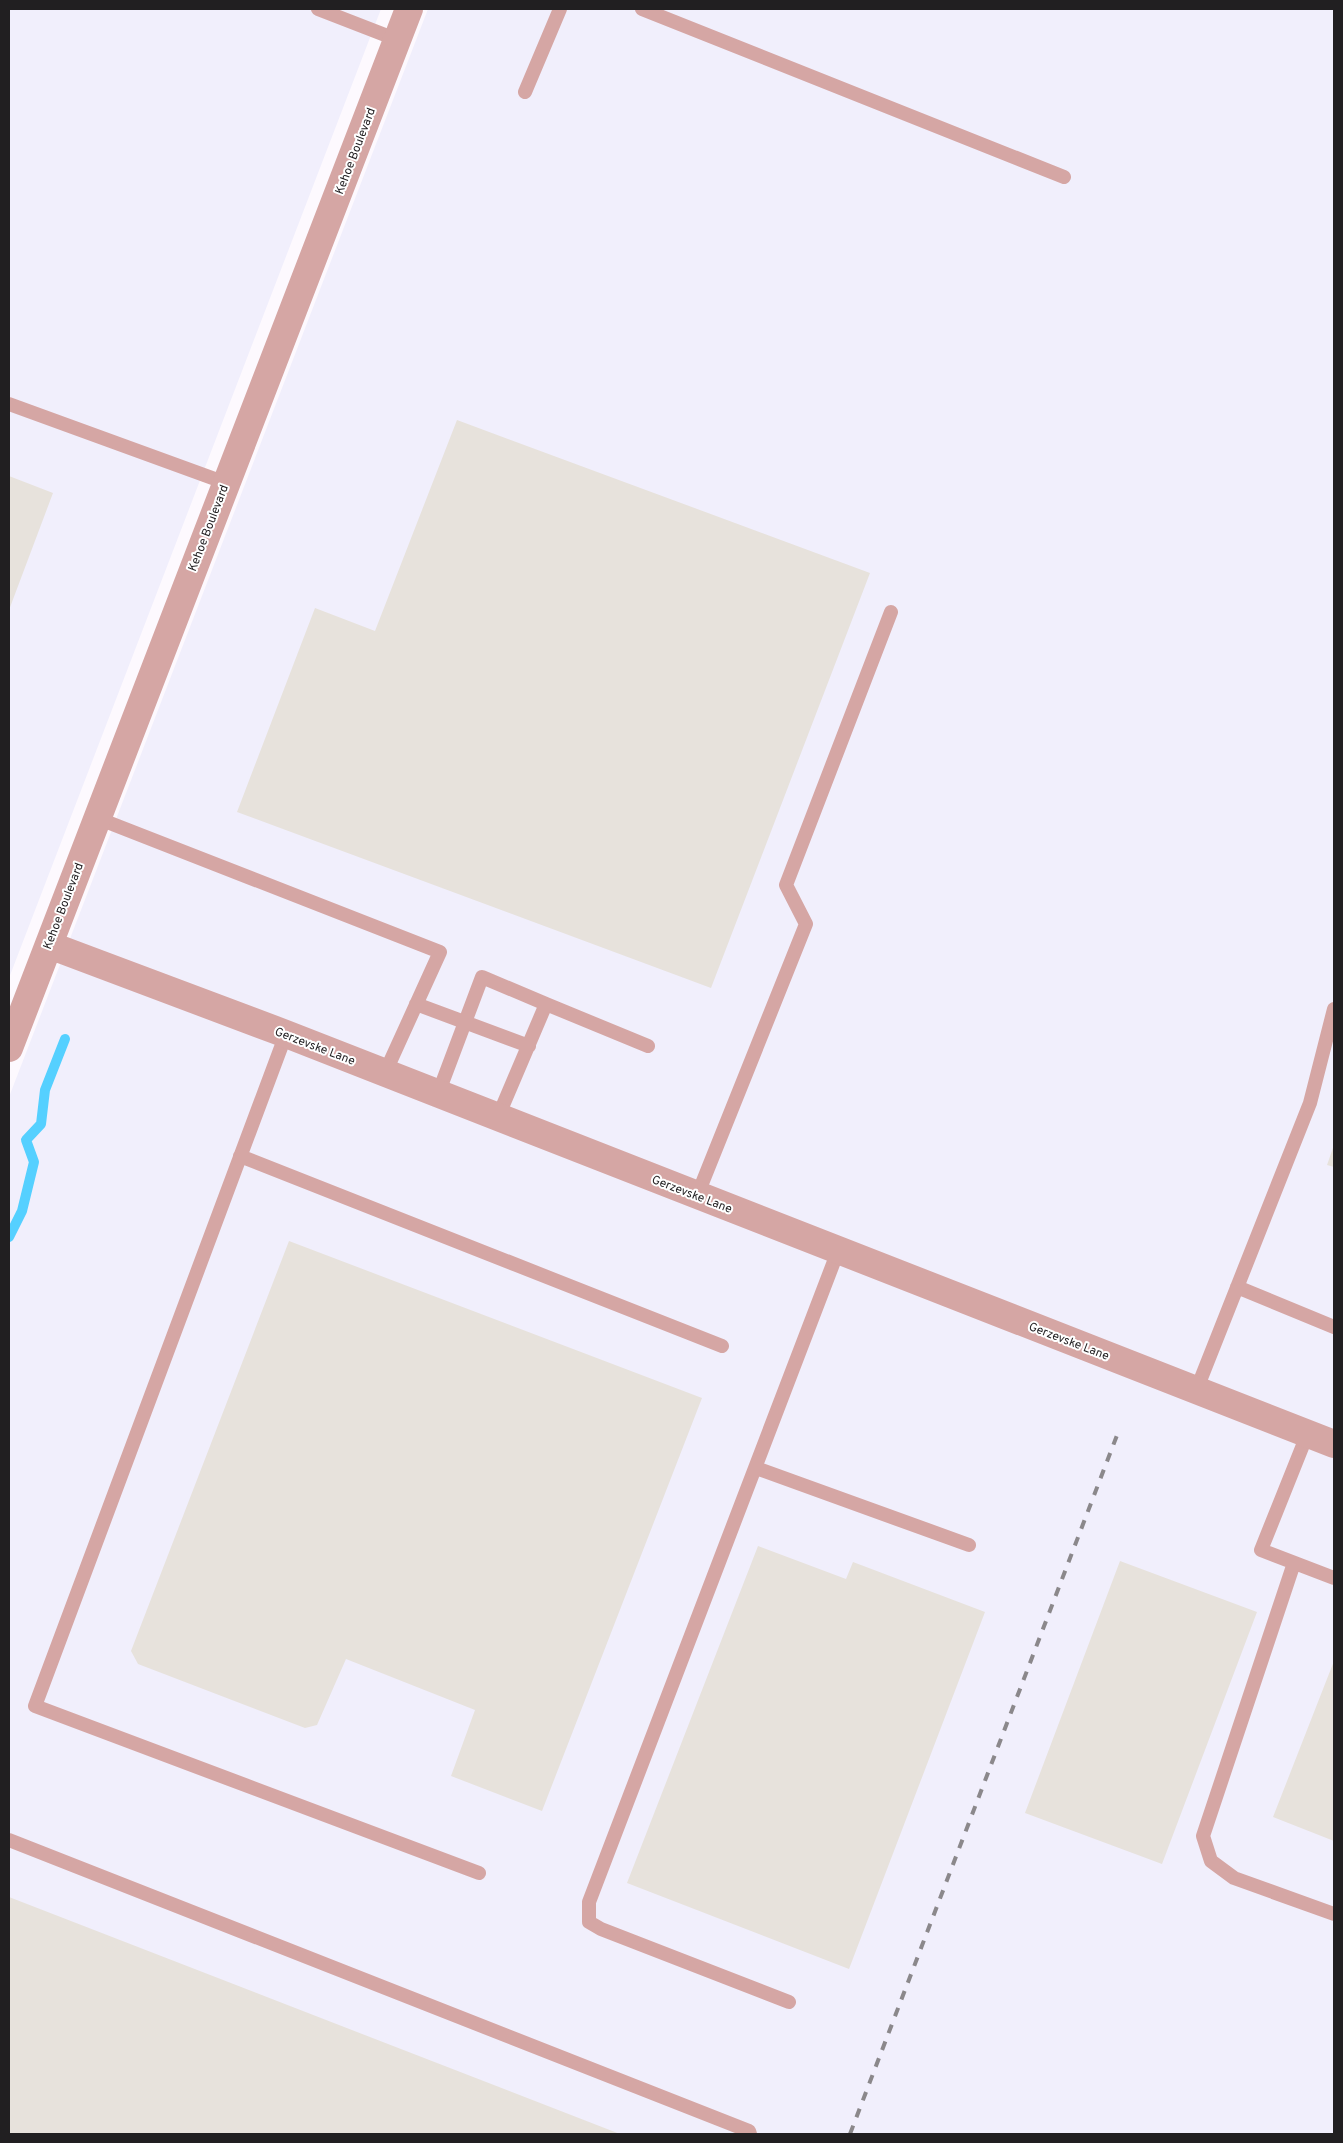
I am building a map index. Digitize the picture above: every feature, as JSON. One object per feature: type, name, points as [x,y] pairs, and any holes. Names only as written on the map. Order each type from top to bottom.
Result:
[{"type":"street","name":"Kehoe Boulevard","points":[[10,1039],[409,9]]},
{"type":"street","name":"Gerzevske Lane","points":[[48,944],[286,1034],[1334,1444]]},
{"type":"lane","points":[[318,9],[398,40]]},
{"type":"lane","points":[[526,92],[560,9]]},
{"type":"lane","points":[[642,9],[1064,177]]},
{"type":"lane","points":[[9,404],[226,483]]},
{"type":"lane","points":[[698,1196],[806,924],[786,885],[891,612]]},
{"type":"lane","points":[[97,818],[440,952],[385,1073]]},
{"type":"lane","points":[[438,1094],[482,976],[648,1046]]},
{"type":"lane","points":[[416,1004],[528,1046]]},
{"type":"lane","points":[[498,1118],[546,1004]]},
{"type":"lane","points":[[1196,1391],[1310,1103],[1334,1009]]},
{"type":"lane","points":[[286,1034],[35,1706],[479,1873]]},
{"type":"lane","points":[[240,1156],[722,1346]]},
{"type":"lane","points":[[789,2002],[602,1929],[589,1922],[589,1902],[838,1251]]},
{"type":"lane","points":[[1237,1287],[1334,1328]]},
{"type":"lane","points":[[1307,1434],[1261,1550],[1334,1578]]},
{"type":"lane","points":[[756,1468],[969,1545]]},
{"type":"lane","points":[[1294,1563],[1203,1836],[1211,1861],[1234,1878],[1334,1914]]},
{"type":"lane","points":[[9,1840],[749,2131],[750,2134]]},
{"type":"shaded area","points":[[9,9],[381,9],[9,978]]},
{"type":"shaded area","points":[[428,9],[1334,9],[1334,2134],[9,2134],[9,1097]]},
{"type":"building","points":[[457,420],[870,573],[711,988],[237,812],[315,608],[375,631]]},
{"type":"building","points":[[9,476],[53,493],[9,610]]},
{"type":"building","points":[[1334,1145],[1334,1167],[1327,1165]]},
{"type":"building","points":[[289,1241],[702,1398],[542,1811],[451,1776],[475,1710],[346,1659],[317,1725],[305,1728],[138,1664],[131,1651]]},
{"type":"building","points":[[758,1546],[846,1579],[853,1562],[985,1612],[849,1969],[627,1883]]},
{"type":"building","points":[[1120,1561],[1257,1612],[1162,1864],[1025,1813]]},
{"type":"building","points":[[1334,1661],[1334,1841],[1273,1817]]},
{"type":"building","points":[[9,1897],[620,2134],[9,2134]]},
{"type":"waterway","points":[[9,1237],[22,1211],[34,1162],[26,1140],[41,1124],[45,1090],[65,1039]]},
{"type":"railway","points":[[850,2134],[1119,1430]]}]
